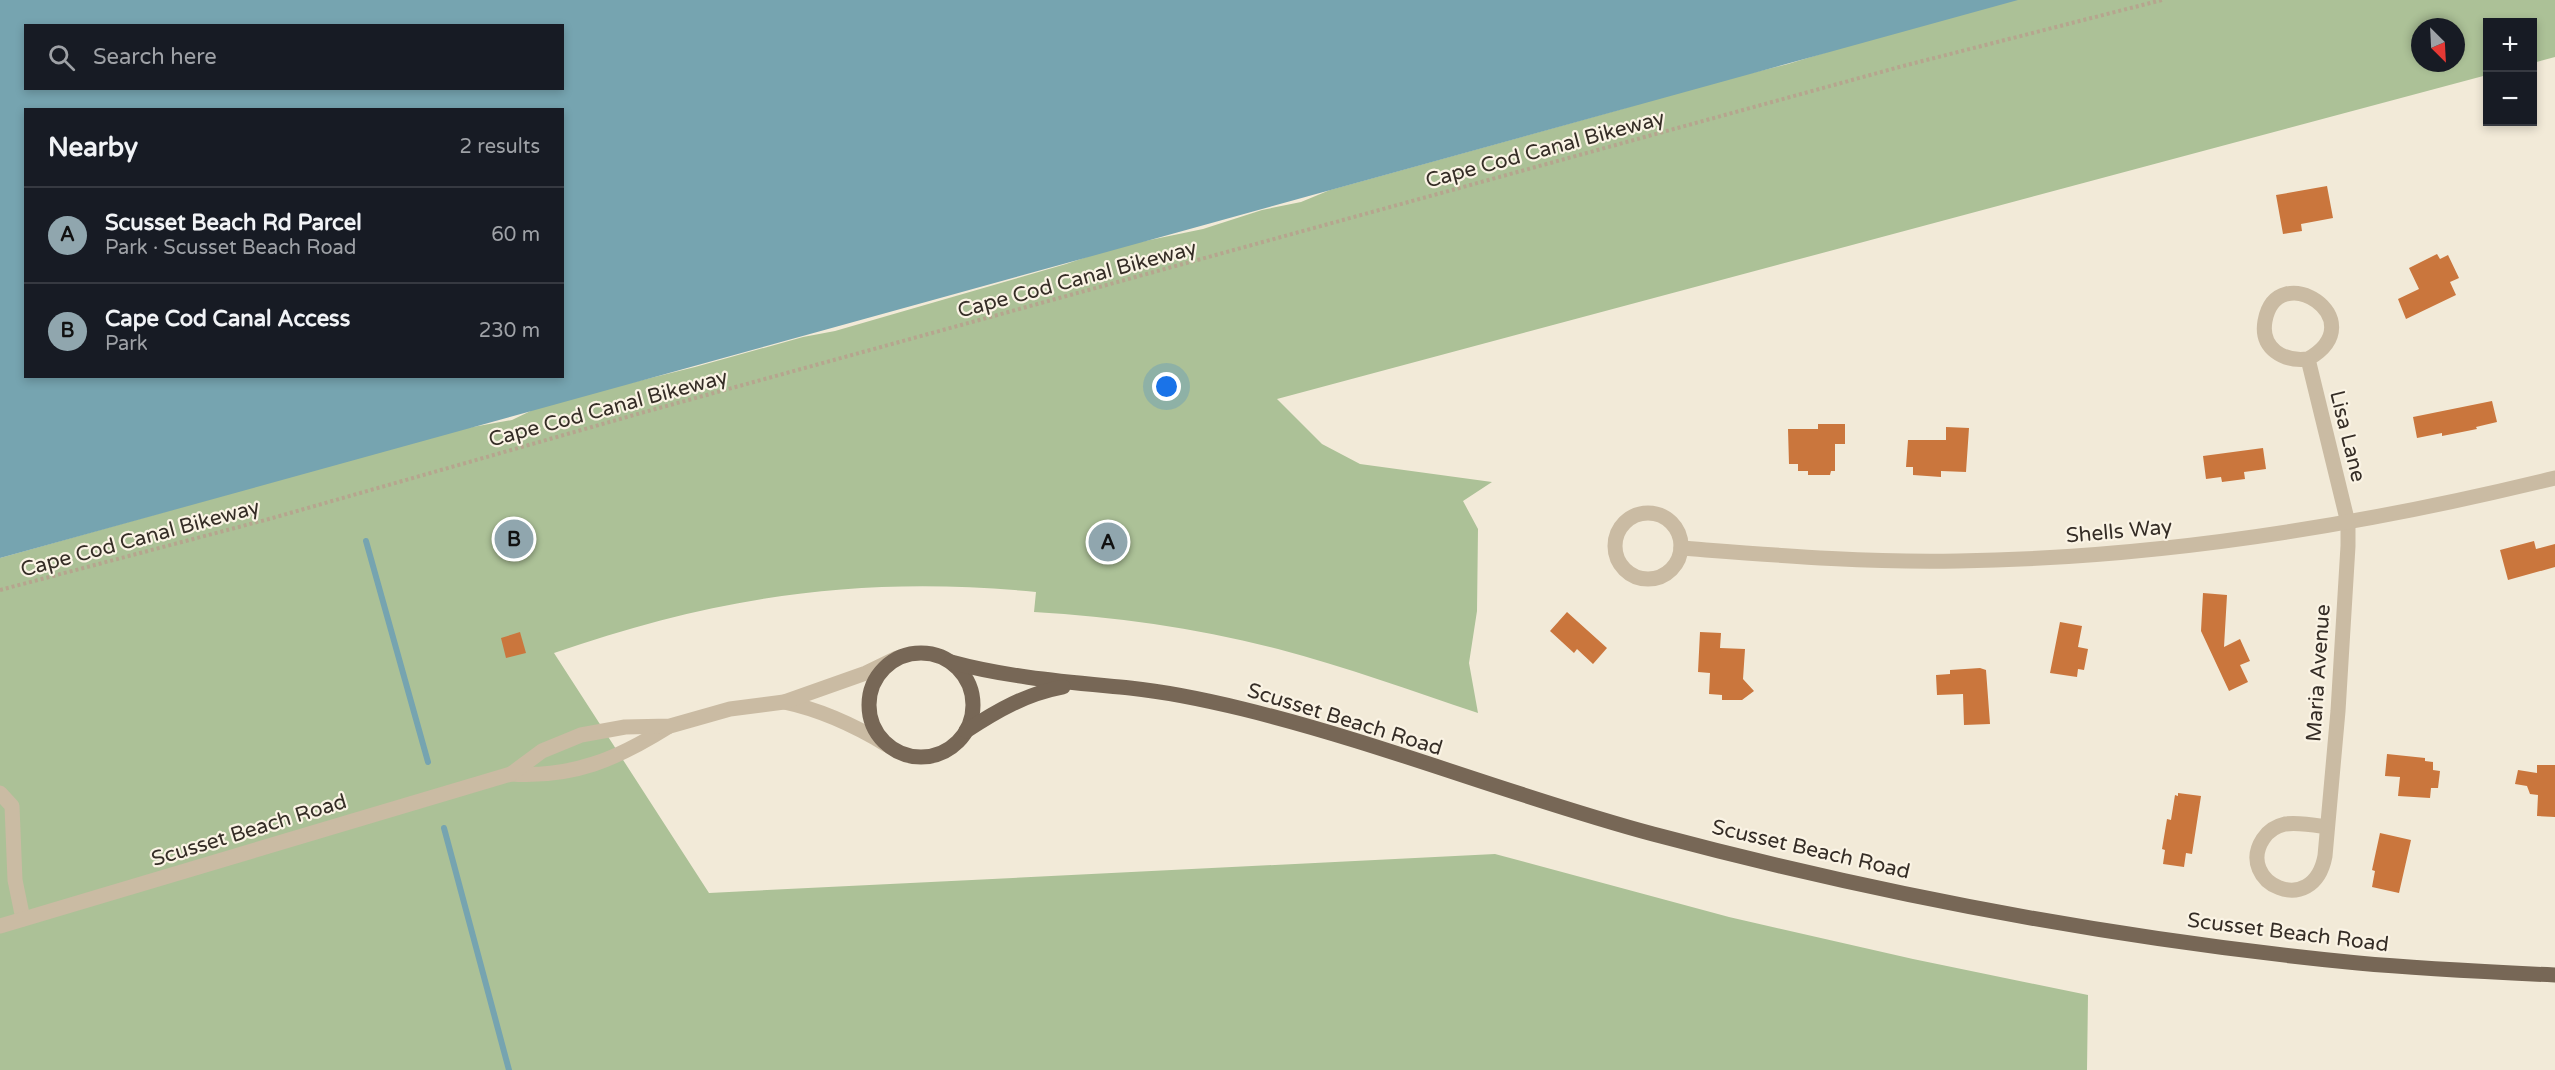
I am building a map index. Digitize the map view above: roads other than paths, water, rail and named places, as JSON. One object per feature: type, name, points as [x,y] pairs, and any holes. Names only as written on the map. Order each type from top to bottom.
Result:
[{"type":"main road","name":"Scusset Beach Road","points":[[897,658],[924,653],[990,672],[1075,685],[1134,689],[1242,709],[1345,738],[1639,830],[1757,860],[1966,904],[2144,935],[2250,950],[2392,966],[2555,975]]},
{"type":"main road","points":[[887,745],[876,733],[869,717],[869,700],[873,683],[883,669],[897,658]]},
{"type":"main road","points":[[951,662],[970,686],[973,701],[972,716],[966,731]]},
{"type":"main road","name":"Scusset Beach Road","points":[[887,745],[908,755],[930,757],[945,752],[966,731],[1022,698],[1043,690],[1075,685]]},
{"type":"street","points":[[2288,294],[2306,294],[2316,299],[2326,308],[2331,320],[2328,341],[2319,352],[2308,359],[2284,358],[2274,352],[2265,338],[2266,313],[2279,298],[2288,294]]},
{"type":"street","name":"Lisa Lane","points":[[2308,359],[2348,523]]},
{"type":"street","name":"Shells Way","points":[[1681,548],[1865,561],[1959,561],[2163,548],[2263,537],[2348,523],[2555,478]]},
{"type":"street","points":[[1642,514],[1655,514],[1666,518],[1674,526],[1680,536],[1681,548],[1679,558],[1673,568],[1653,579],[1642,579],[1627,572],[1620,564],[1615,542],[1623,525],[1631,518],[1642,514]]},
{"type":"street","name":"Maria Avenue","points":[[2327,826],[2287,824],[2276,827],[2266,834],[2257,856],[2264,878],[2273,886],[2295,891],[2316,880],[2322,870],[2327,826],[2338,711],[2348,523]]},
{"type":"street","name":"Scusset Beach Road","points":[[670,726],[730,709],[784,702],[843,682],[897,658]]},
{"type":"street","name":"Scusset Beach Road","points":[[784,702],[825,713],[864,731],[887,745]]},
{"type":"street","points":[[511,774],[549,773],[596,765],[637,746],[670,726]]},
{"type":"street","points":[[511,774],[542,751],[581,735],[625,727],[670,726]]},
{"type":"street","name":"Scusset Beach Road","points":[[0,926],[511,774]]},
{"type":"street","points":[[0,793],[12,806],[6,859],[23,919]]},
{"type":"water","points":[[0,0],[2018,0],[0,558]]},
{"type":"waterway","points":[[366,541],[428,762]]},
{"type":"waterway","points":[[444,828],[509,1070]]},
{"type":"place","name":"Cape Cod Canal Access","points":[[514,539]]},
{"type":"place","name":"Scusset Beach Rd Parcel","points":[[1108,542]]}]
